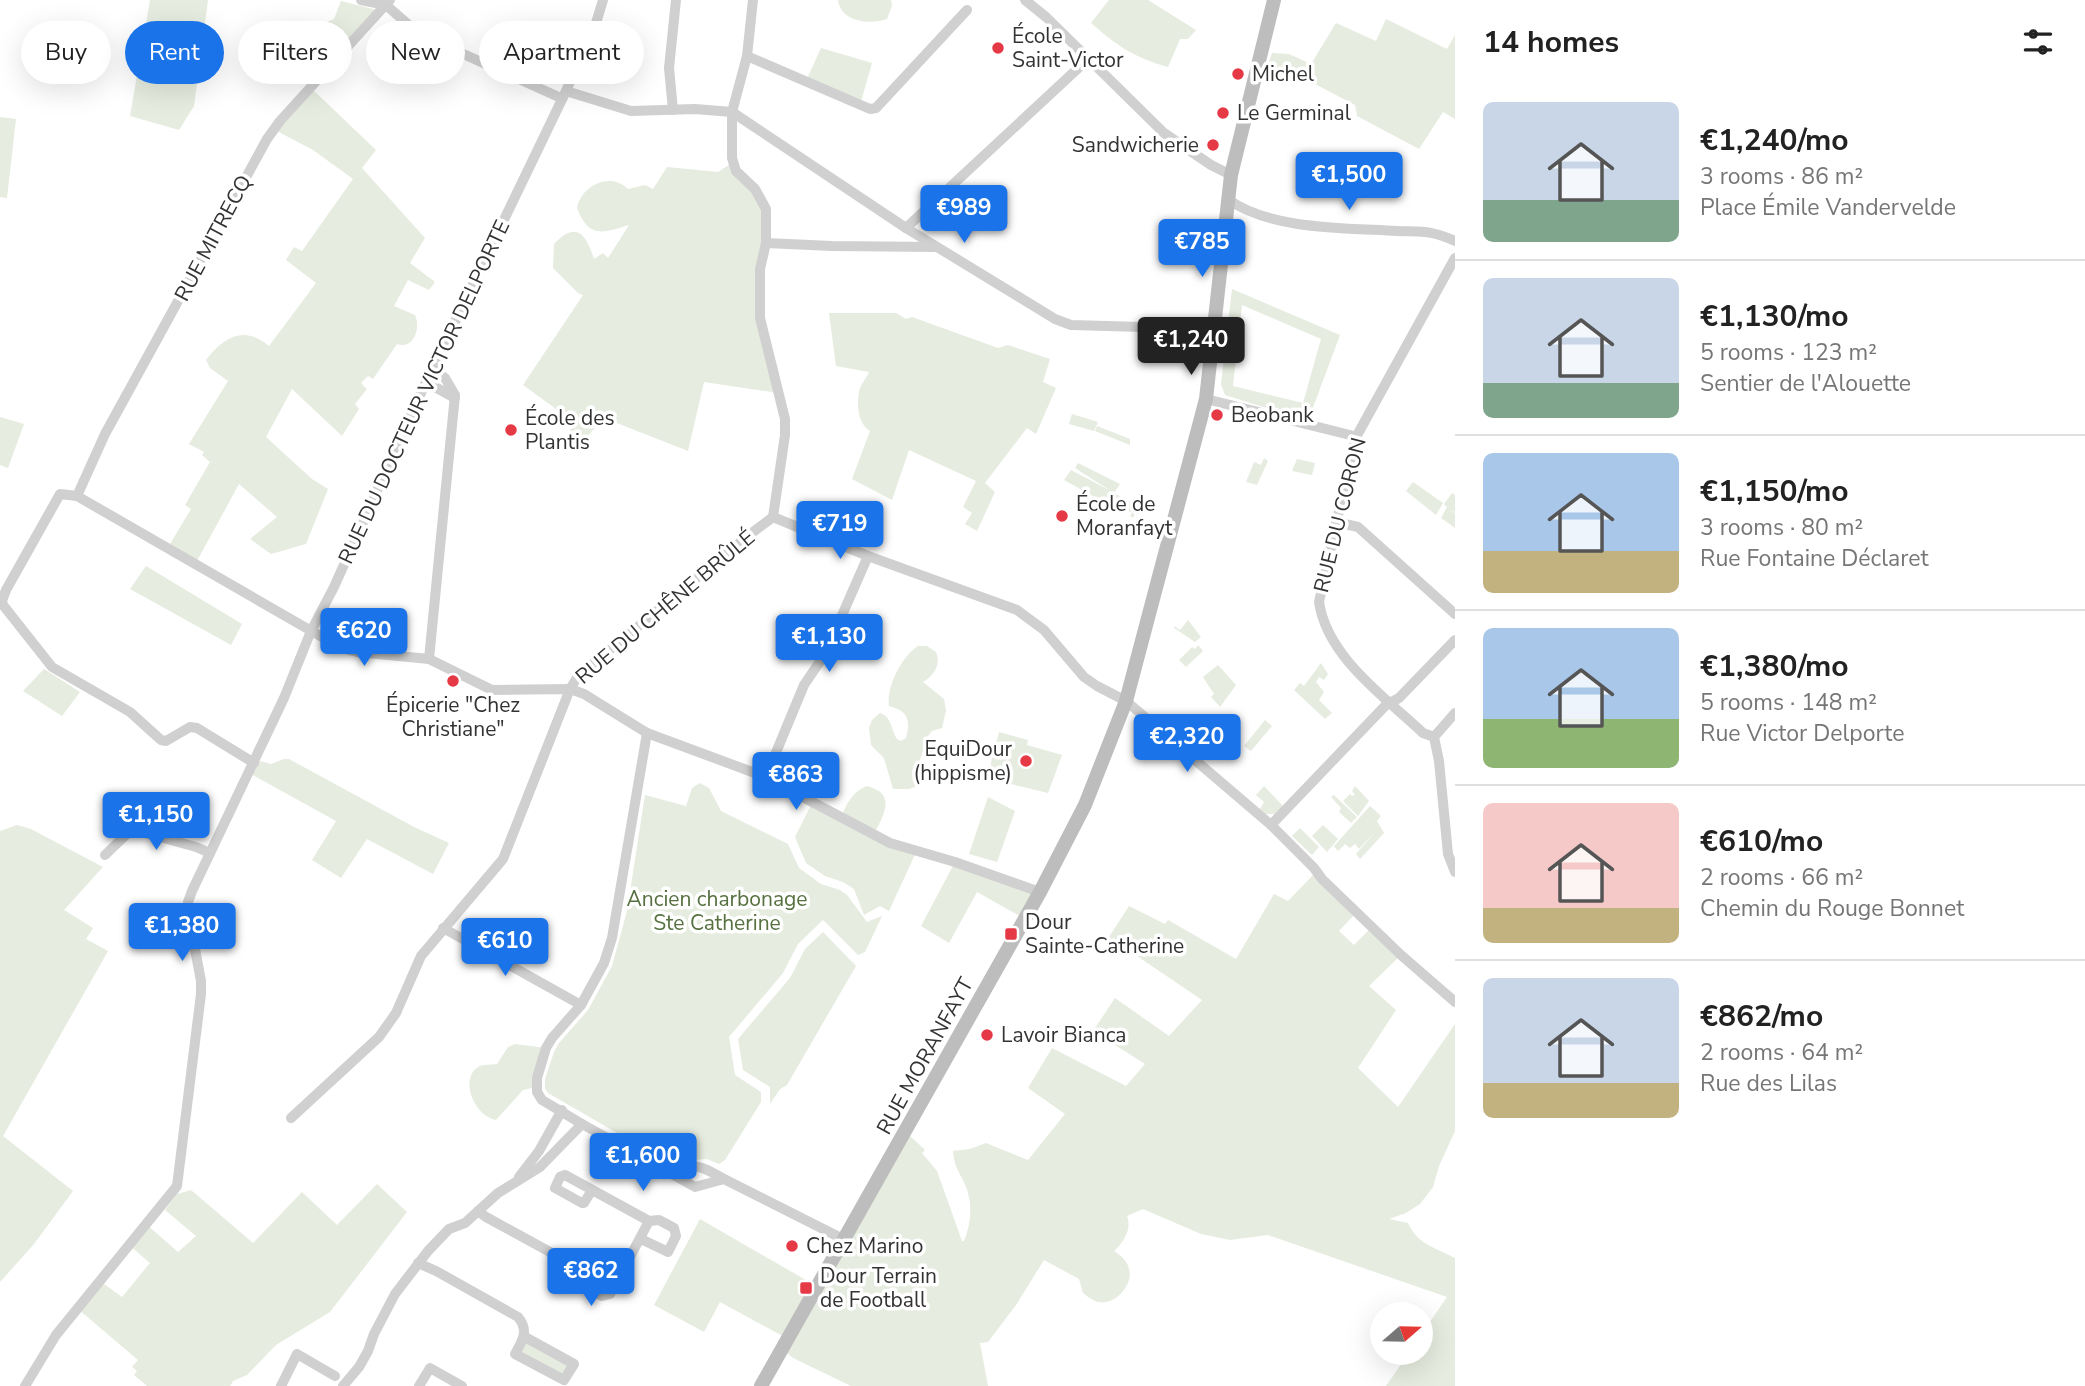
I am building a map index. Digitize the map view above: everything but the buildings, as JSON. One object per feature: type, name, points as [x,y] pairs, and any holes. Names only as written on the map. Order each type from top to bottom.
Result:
[{"type":"main road","name":"RUE MORANFAYT","points":[[761,1386],[1040,891],[1085,805],[1126,701],[1206,398],[1231,175],[1274,0]]},
{"type":"street","points":[[362,0],[388,2],[419,34],[564,95],[631,111],[732,112],[906,228],[1055,319],[1071,325],[1213,329]]},
{"type":"street","name":"RUE DU DOCTEUR VICTOR DELPORTE","points":[[26,1386],[57,1335],[177,1186],[201,994],[188,902],[284,698],[311,631],[334,587],[426,382],[564,95],[596,23],[603,0]]},
{"type":"street","points":[[673,110],[669,68],[676,0]]},
{"type":"street","points":[[753,0],[747,56],[732,112],[733,163],[736,171],[764,203],[767,219],[766,243],[760,269],[760,318],[785,419],[773,517]]},
{"type":"street","points":[[1025,0],[1046,17],[1164,133],[1211,165],[1231,175]]},
{"type":"street","name":"RUE MITRECQ","points":[[77,496],[105,433],[267,139],[280,121],[388,2]]},
{"type":"street","points":[[747,56],[870,109],[876,108],[967,10]]},
{"type":"street","points":[[906,228],[1088,59]]},
{"type":"street","points":[[1229,200],[1250,211],[1288,222],[1431,231],[1455,241]]},
{"type":"street","points":[[766,243],[937,247]]},
{"type":"street","name":"RUE DU CORON","points":[[1434,737],[1423,733],[1347,658],[1324,623],[1320,593],[1355,439],[1455,258]]},
{"type":"street","points":[[429,659],[455,398],[454,391],[445,378],[433,369]]},
{"type":"street","points":[[426,382],[455,398]]},
{"type":"street","points":[[1206,398],[1350,435],[1355,439]]},
{"type":"street","points":[[254,763],[197,728],[190,727],[166,741],[161,740],[124,708],[52,667],[3,605],[6,590],[60,494],[77,496],[311,631],[349,650],[429,659],[492,690],[570,689],[583,694],[647,733],[763,776],[890,843],[1040,891]]},
{"type":"street","name":"RUE DU CHÊNE BRÛLÉ","points":[[570,689],[582,672],[773,517],[868,556],[1017,610],[1044,630],[1084,677],[1126,701],[1271,825],[1322,879],[1401,955],[1455,1002]]},
{"type":"street","points":[[1336,522],[1358,527],[1455,614]]},
{"type":"street","points":[[763,776],[770,767],[804,685],[827,649],[868,556]]},
{"type":"street","points":[[1271,825],[1455,640]]},
{"type":"street","points":[[291,1118],[379,1037],[401,1003],[421,956],[503,859],[570,689]]},
{"type":"street","points":[[1455,713],[1434,737],[1439,761],[1448,854],[1455,872]]},
{"type":"street","points":[[647,733],[612,938],[604,963],[581,1005],[552,1038],[537,1078],[538,1094],[542,1100],[582,1124],[695,1187],[724,1179]]},
{"type":"street","points":[[105,855],[130,831],[135,830],[210,853]]},
{"type":"street","points":[[443,928],[581,1005]]},
{"type":"street","points":[[514,1183],[539,1151],[562,1110]]},
{"type":"street","points":[[343,1386],[359,1367],[395,1294],[449,1229],[465,1223],[514,1183],[540,1167],[582,1124]]},
{"type":"street","points":[[539,1151],[542,1156],[550,1157]]},
{"type":"street","points":[[666,1171],[695,1165],[845,1240]]},
{"type":"street","points":[[592,1190],[676,1232],[668,1252],[641,1239]]},
{"type":"street","points":[[481,1209],[496,1221],[614,1287],[654,1221]]},
{"type":"street","points":[[420,1261],[518,1317],[525,1329],[516,1354],[564,1380],[573,1364],[524,1337]]},
{"type":"street","points":[[281,1386],[297,1354],[335,1376]]},
{"type":"street","points":[[419,1386],[430,1368],[462,1386]]},
{"type":"green space","points":[[150,0],[208,0],[205,21],[146,21]]},
{"type":"green space","points":[[838,0],[891,0],[892,6],[887,19],[872,22],[850,17],[844,13]]},
{"type":"green space","points":[[1109,0],[1148,0],[1196,30],[1188,39],[1180,39],[1168,67],[1156,63],[1126,50],[1091,23]]},
{"type":"green space","points":[[341,1],[373,9],[379,14],[371,21],[366,21],[366,26],[352,39],[352,21],[329,21],[334,19]]},
{"type":"green space","points":[[1386,19],[1447,49],[1455,35],[1455,119],[1443,112],[1419,149],[1357,116],[1355,105],[1292,72],[1268,65],[1272,53],[1289,54],[1311,64],[1336,23],[1376,41]]},
{"type":"green space","points":[[821,48],[872,63],[860,105],[806,81]]},
{"type":"green space","points":[[136,84],[197,84],[194,106],[179,130],[130,116]]},
{"type":"green space","points":[[310,87],[376,150],[362,168],[425,238],[410,263],[435,282],[429,290],[408,280],[394,306],[415,315],[415,337],[408,344],[397,344],[373,379],[368,376],[361,383],[367,389],[355,404],[359,409],[342,436],[292,389],[266,437],[312,479],[328,489],[306,544],[271,554],[250,539],[277,517],[239,484],[197,561],[170,544],[191,509],[185,505],[210,462],[202,455],[204,452],[189,444],[228,381],[210,368],[206,360],[227,340],[243,335],[251,336],[269,346],[316,283],[286,260],[294,247],[302,251],[353,179],[313,150],[273,129]]},
{"type":"green space","points":[[0,117],[16,119],[7,198],[0,197]]},
{"type":"green space","points":[[732,163],[766,209],[760,295],[778,393],[704,382],[688,451],[604,418],[584,440],[570,430],[574,422],[523,385],[583,295],[553,268],[554,244],[569,233],[580,233],[588,243],[594,259],[603,253],[608,258],[629,225],[598,231],[587,225],[577,208],[584,193],[597,184],[613,181],[628,189],[645,185],[653,189],[667,167],[718,172]]},
{"type":"green space","points":[[1232,289],[1340,335],[1308,421],[1225,395],[1221,384]],"holes":[[[1242,305],[1321,339],[1303,403],[1233,386]]]},
{"type":"green space","points":[[829,313],[896,313],[906,319],[912,317],[998,348],[1008,345],[1050,359],[1043,382],[1056,388],[1036,434],[1027,428],[985,483],[995,492],[977,531],[965,524],[972,513],[963,507],[976,481],[909,450],[892,500],[852,479],[870,431],[862,423],[858,406],[860,388],[869,372],[836,366]]},
{"type":"green space","points":[[1072,414],[1098,422],[1094,431],[1069,424]]},
{"type":"green space","points":[[0,417],[24,424],[8,468],[0,465]]},
{"type":"green space","points":[[1097,426],[1130,439],[1130,445],[1095,431]]},
{"type":"green space","points":[[1264,458],[1268,461],[1257,485],[1246,482],[1254,462],[1261,465]]},
{"type":"green space","points":[[1297,459],[1315,463],[1312,475],[1292,471]]},
{"type":"green space","points":[[1078,463],[1120,484],[1114,493],[1138,506],[1133,518],[1130,516],[1132,513],[1126,509],[1122,512],[1064,480],[1071,470],[1111,491],[1075,468]]},
{"type":"green space","points":[[1413,482],[1443,503],[1436,515],[1406,491]]},
{"type":"green space","points":[[1452,493],[1455,495],[1455,512],[1450,510],[1455,513],[1455,528],[1441,518],[1447,507],[1444,504]]},
{"type":"green space","points":[[146,566],[242,624],[231,645],[130,589]]},
{"type":"green space","points":[[1188,620],[1201,637],[1195,642],[1174,628],[1180,630]]},
{"type":"green space","points":[[1198,645],[1203,651],[1186,667],[1179,660],[1192,647],[1195,649]]},
{"type":"green space","points":[[918,646],[927,646],[936,652],[936,670],[923,682],[944,699],[946,711],[942,728],[932,731],[928,736],[917,769],[920,779],[918,786],[893,789],[884,758],[871,745],[869,728],[872,720],[880,713],[889,721],[897,739],[901,741],[906,738],[908,720],[900,710],[889,706],[890,690],[906,657]]},
{"type":"green space","points":[[1321,663],[1328,674],[1324,680],[1319,677],[1316,682],[1324,692],[1319,700],[1332,713],[1325,719],[1294,690],[1300,683],[1304,686]]},
{"type":"green space","points":[[1218,665],[1236,685],[1220,707],[1211,697],[1214,694],[1203,677]]},
{"type":"green space","points":[[44,669],[80,692],[62,716],[23,691]]},
{"type":"green space","points":[[1265,720],[1272,726],[1251,751],[1244,746]]},
{"type":"green space","name":"EquiDour (hippisme)","points":[[999,732],[1028,740],[1027,745],[1062,755],[1048,793],[995,780],[991,763]]},
{"type":"green space","points":[[289,759],[414,827],[449,843],[433,874],[367,839],[341,878],[312,860],[336,821],[249,773],[254,763],[260,761],[271,764]]},
{"type":"green space","name":"Ancien charbonage Ste Catherine","points":[[700,783],[709,788],[721,811],[788,844],[799,868],[821,884],[847,895],[867,922],[882,916],[865,952],[858,955],[823,920],[798,944],[783,973],[729,1037],[735,1075],[761,1092],[761,1102],[725,1160],[719,1164],[707,1159],[667,1162],[545,1089],[545,1079],[554,1052],[588,1010],[612,966],[627,911],[645,795],[686,806],[692,788]]},
{"type":"green space","points":[[867,786],[877,790],[885,800],[884,814],[873,836],[918,848],[889,911],[880,906],[864,915],[854,889],[825,876],[806,863],[795,837],[812,803],[841,819],[850,799]]},
{"type":"green space","points":[[1264,786],[1283,806],[1276,814],[1266,814],[1260,809],[1264,802],[1256,795]]},
{"type":"green space","points":[[1355,786],[1369,801],[1358,816],[1343,801],[1350,794],[1355,795],[1352,791]]},
{"type":"green space","points":[[1334,795],[1357,817],[1351,823],[1339,812],[1341,808],[1331,797]]},
{"type":"green space","points":[[988,797],[1015,811],[997,862],[969,854]]},
{"type":"green space","points":[[1370,806],[1381,816],[1377,821],[1384,833],[1360,859],[1356,854],[1377,830],[1359,849],[1355,844],[1350,848],[1345,844],[1338,851],[1334,846]]},
{"type":"green space","points":[[17,825],[31,829],[103,867],[64,910],[93,928],[86,939],[108,951],[3,1136],[73,1191],[34,1244],[0,1282],[0,831]]},
{"type":"green space","points":[[1323,825],[1338,839],[1327,852],[1312,836]]},
{"type":"green space","points":[[1300,828],[1319,847],[1312,855],[1292,836]]},
{"type":"green space","points":[[955,862],[1040,892],[1025,919],[977,892],[949,943],[921,926]]},
{"type":"green space","points":[[1314,874],[1355,914],[1339,931],[1354,945],[1372,927],[1401,955],[1369,986],[1396,1010],[1358,1068],[1398,1107],[1455,1024],[1455,1131],[1433,1187],[1420,1204],[1389,1219],[1408,1223],[1422,1241],[1455,1258],[1455,1386],[1386,1386],[1401,1365],[1433,1365],[1433,1317],[1447,1297],[1268,1235],[1230,1240],[1201,1234],[1143,1209],[1127,1216],[1126,1235],[1114,1251],[1125,1261],[1130,1275],[1126,1288],[1116,1298],[1104,1302],[1092,1300],[1083,1293],[1079,1279],[1044,1260],[1016,1305],[988,1342],[980,1343],[988,1386],[851,1386],[793,1358],[783,1350],[788,1339],[720,1302],[704,1332],[654,1305],[700,1219],[818,1287],[906,1132],[925,1150],[922,1153],[937,1171],[964,1241],[970,1221],[970,1201],[953,1151],[986,1143],[1028,1160],[1065,1114],[1028,1088],[1052,1048],[1126,1086],[1145,1064],[1093,1031],[1115,998],[1169,1036],[1202,1000],[1109,937],[1129,906],[1165,924],[1168,920],[1236,959],[1274,894],[1288,901]]},
{"type":"green space","points":[[823,932],[856,966],[787,1085],[780,1089],[770,1104],[770,1087],[743,1070],[738,1039],[790,978],[805,949]]},
{"type":"green space","points":[[515,1044],[546,1048],[536,1087],[523,1090],[496,1120],[480,1111],[475,1103],[471,1095],[470,1078],[480,1066],[497,1064],[508,1047]]},
{"type":"green space","points":[[377,1184],[407,1212],[330,1312],[276,1345],[247,1375],[233,1381],[230,1386],[147,1386],[134,1375],[137,1371],[132,1367],[138,1360],[78,1309],[100,1281],[122,1297],[150,1263],[129,1245],[146,1224],[178,1252],[196,1236],[165,1210],[177,1194],[191,1190],[253,1243],[302,1192],[337,1225]]},
{"type":"green space","points":[[525,1339],[571,1364],[564,1378],[517,1354]]},
{"type":"place","name":"École Saint-Victor","points":[[998,48]]},
{"type":"place","name":"Michel","points":[[1238,74]]},
{"type":"place","name":"Le Germinal","points":[[1223,113]]},
{"type":"place","name":"Sandwicherie","points":[[1213,145]]},
{"type":"place","name":"Beobank","points":[[1217,415]]},
{"type":"place","name":"École des Plantis","points":[[511,430]]},
{"type":"place","name":"École de Moranfayt","points":[[1062,516]]},
{"type":"place","name":"Épicerie \"Chez Christiane\"","points":[[453,681]]},
{"type":"place","name":"EquiDour (hippisme)","points":[[1026,761]]},
{"type":"place","name":"Dour Sainte-Catherine","points":[[1011,934]]},
{"type":"place","name":"Lavoir Bianca","points":[[987,1035]]},
{"type":"place","name":"Chez Marino","points":[[792,1246]]},
{"type":"place","name":"Dour Terrain de Football","points":[[806,1288]]}]
